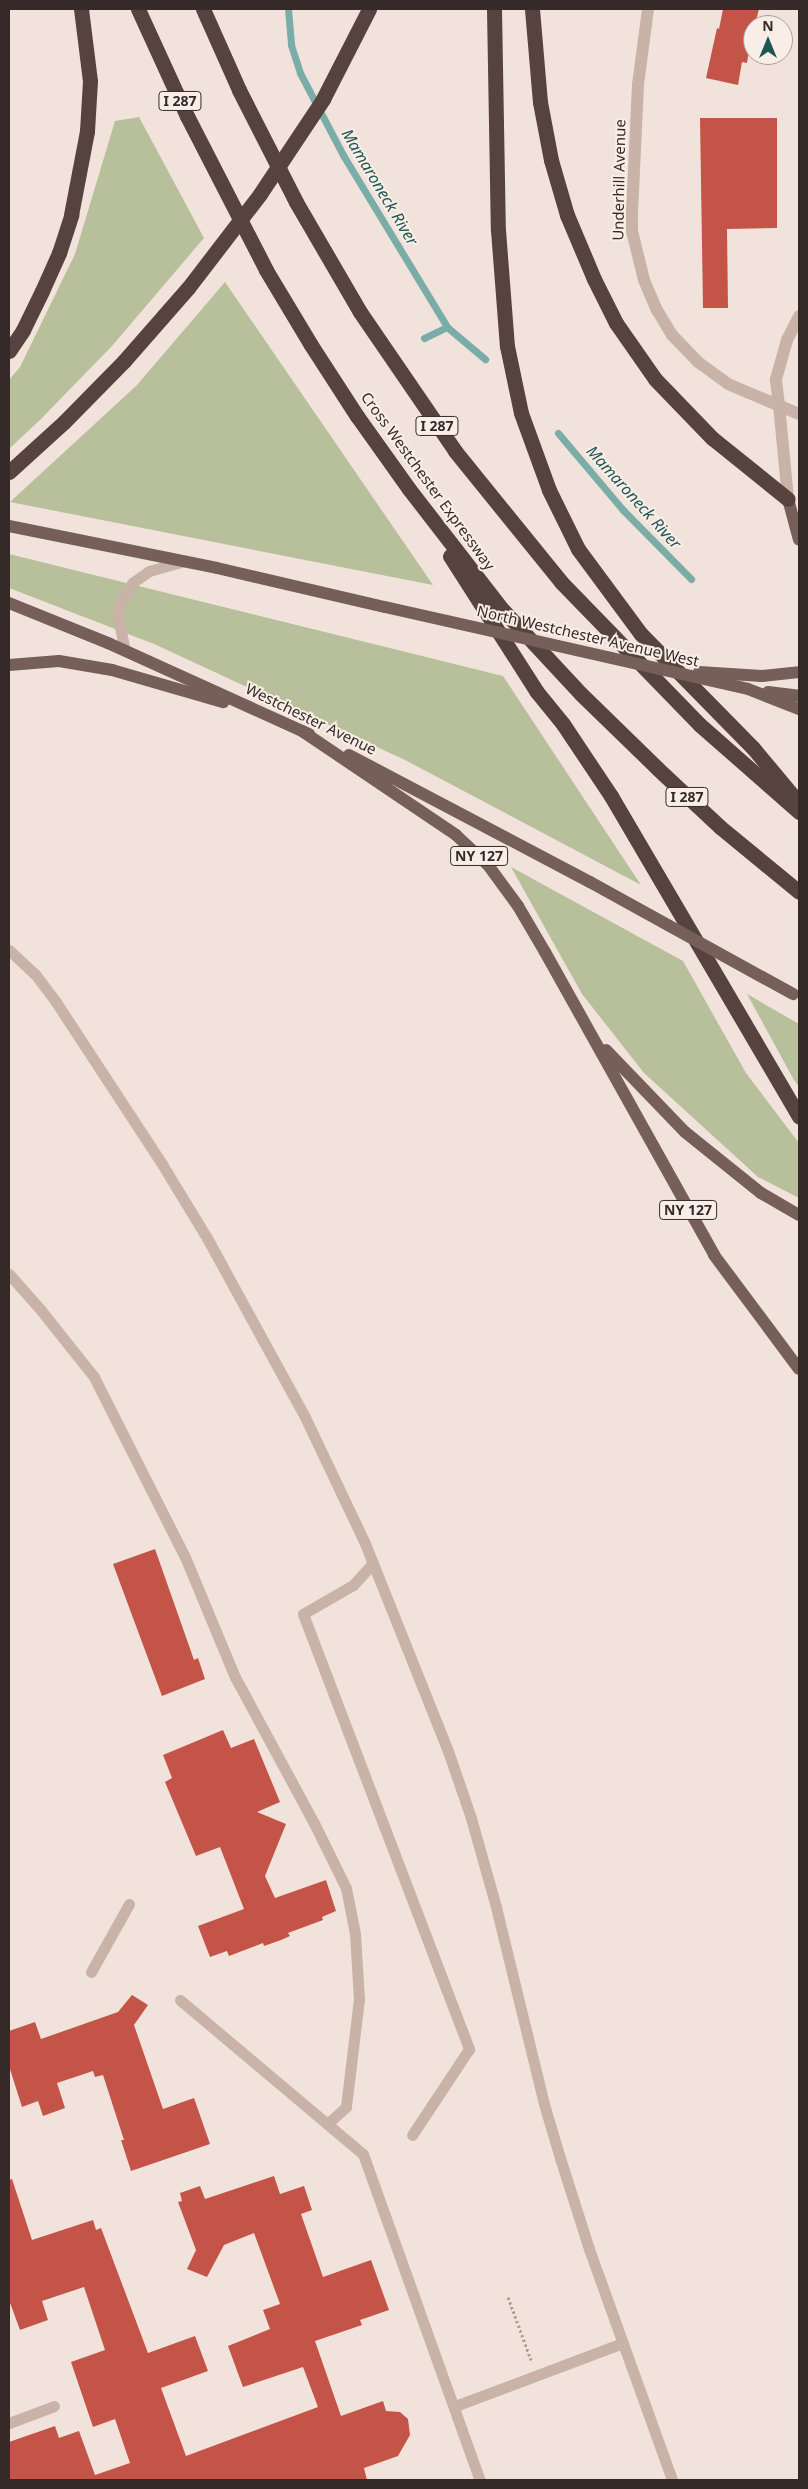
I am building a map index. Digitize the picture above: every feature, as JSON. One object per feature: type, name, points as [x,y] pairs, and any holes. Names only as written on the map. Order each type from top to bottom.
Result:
[{"type":"highway","points":[[9,351],[23,330],[42,291],[59,253],[71,215],[87,131],[90,81],[81,9]]},
{"type":"highway","name":"Cross Westchester Expressway","points":[[138,9],[187,116],[266,270],[357,416],[409,489],[501,608],[582,694],[720,827],[799,892]]},
{"type":"highway","name":"I 287","points":[[203,9],[239,90],[296,202],[360,312],[455,451],[561,582],[700,725],[799,812]]},
{"type":"highway","points":[[9,472],[124,361],[188,288],[260,194],[322,99],[369,9]]},
{"type":"highway","points":[[494,9],[498,230],[507,346],[522,413],[549,490],[578,549],[641,634],[753,748],[799,803]]},
{"type":"highway","points":[[532,9],[540,102],[551,160],[567,215],[594,279],[616,323],[656,378],[712,438],[788,499]]},
{"type":"highway","points":[[409,489],[526,676],[563,724],[611,796],[799,1117]]},
{"type":"main road","points":[[788,499],[799,540]]},
{"type":"main road","points":[[9,526],[183,561]]},
{"type":"main road","name":"North Westchester Avenue West","points":[[183,561],[664,669],[778,697]]},
{"type":"main road","name":"Westchester Avenue","points":[[9,603],[125,651],[302,731],[416,788],[796,995]]},
{"type":"main road","points":[[9,665],[59,660],[112,670],[270,716]]},
{"type":"main road","points":[[664,669],[762,676],[799,672]]},
{"type":"main road","points":[[778,697],[799,696]]},
{"type":"main road","points":[[778,697],[799,709]]},
{"type":"main road","name":"NY 127","points":[[302,731],[456,835],[488,865],[518,906],[596,1040],[714,1255],[799,1369]]},
{"type":"main road","points":[[596,1040],[685,1132],[761,1193],[799,1215]]},
{"type":"street","name":"Underhill Avenue","points":[[648,9],[638,85],[632,224],[635,250],[644,280],[657,310],[672,335],[698,362],[728,384],[799,414]]},
{"type":"street","points":[[788,499],[776,379],[787,340],[799,316]]},
{"type":"lane","points":[[125,651],[118,619],[119,605],[132,583],[149,571],[183,561]]},
{"type":"lane","points":[[9,950],[35,974],[56,1002],[152,1147],[207,1238],[305,1417],[343,1494],[373,1563],[449,1754],[471,1818],[496,1907],[546,2113],[589,2249],[672,2480]]},
{"type":"lane","points":[[9,1274],[40,1309],[94,1377],[185,1557],[234,1676],[314,1823],[346,1888],[354,1934],[359,1998],[346,2107],[327,2124]]},
{"type":"lane","points":[[373,1563],[353,1585],[303,1614],[469,2049],[412,2135]]},
{"type":"lane","points":[[91,1972],[129,1904]]},
{"type":"lane","points":[[180,2000],[363,2154],[480,2480]]},
{"type":"lane","points":[[455,2406],[623,2343]]},
{"type":"lane","points":[[9,2423],[54,2406]]},
{"type":"path","points":[[508,2297],[536,2376]]},
{"type":"green space","points":[[139,117],[204,238],[112,346],[9,449],[9,380],[20,367],[75,254],[115,121]]},
{"type":"green space","points":[[225,282],[433,585],[10,502],[137,385]]},
{"type":"green space","points":[[9,554],[503,676],[641,885],[405,760],[154,644],[9,588]]},
{"type":"green space","points":[[511,867],[683,961],[746,1073],[799,1143],[799,1198],[758,1177],[644,1073],[582,994]]},
{"type":"green space","points":[[747,994],[799,1024],[799,1087],[794,1080]]},
{"type":"building","points":[[723,9],[759,9],[758,15],[743,15],[743,62],[738,85],[706,78],[717,28],[719,29]]},
{"type":"building","points":[[700,118],[777,118],[777,228],[727,229],[728,308],[703,308]]},
{"type":"building","points":[[155,1549],[194,1660],[198,1658],[205,1679],[162,1696],[113,1564]]},
{"type":"building","points":[[223,1730],[231,1748],[254,1739],[280,1802],[257,1812],[286,1824],[265,1876],[275,1898],[326,1880],[336,1911],[322,1917],[323,1920],[288,1933],[290,1936],[281,1940],[264,1946],[263,1943],[229,1956],[227,1951],[210,1957],[198,1926],[244,1909],[220,1847],[196,1856],[165,1782],[172,1778],[163,1755]]},
{"type":"building","points":[[132,1995],[148,2005],[134,2025],[163,2109],[194,2098],[210,2144],[131,2171],[121,2140],[124,2140],[103,2075],[95,2077],[93,2071],[57,2083],[65,2108],[43,2116],[38,2101],[22,2107],[9,2066],[9,2031],[35,2022],[41,2039],[118,2012]]},
{"type":"building","points":[[274,2176],[280,2194],[304,2186],[312,2210],[301,2214],[323,2277],[371,2260],[389,2310],[360,2320],[362,2325],[315,2341],[341,2416],[383,2401],[386,2411],[400,2412],[408,2419],[410,2435],[398,2456],[364,2468],[367,2480],[9,2480],[9,2442],[55,2426],[59,2438],[79,2431],[95,2475],[130,2463],[115,2419],[93,2427],[71,2362],[105,2350],[84,2287],[42,2301],[48,2320],[20,2330],[9,2300],[9,2180],[12,2179],[32,2240],[93,2220],[96,2230],[101,2228],[148,2353],[195,2336],[208,2371],[161,2388],[186,2456],[318,2407],[303,2367],[243,2387],[228,2346],[270,2329],[263,2310],[280,2304],[254,2233],[224,2245],[207,2277],[187,2269],[196,2250],[178,2202],[182,2201],[180,2193],[200,2186],[205,2199]]},
{"type":"waterway","name":"Mamaroneck River","points":[[288,9],[291,45],[300,73],[343,155],[447,327],[485,359]]},
{"type":"waterway","points":[[424,338],[447,327]]},
{"type":"waterway","name":"Mamaroneck River","points":[[558,433],[623,510],[691,579]]}]
